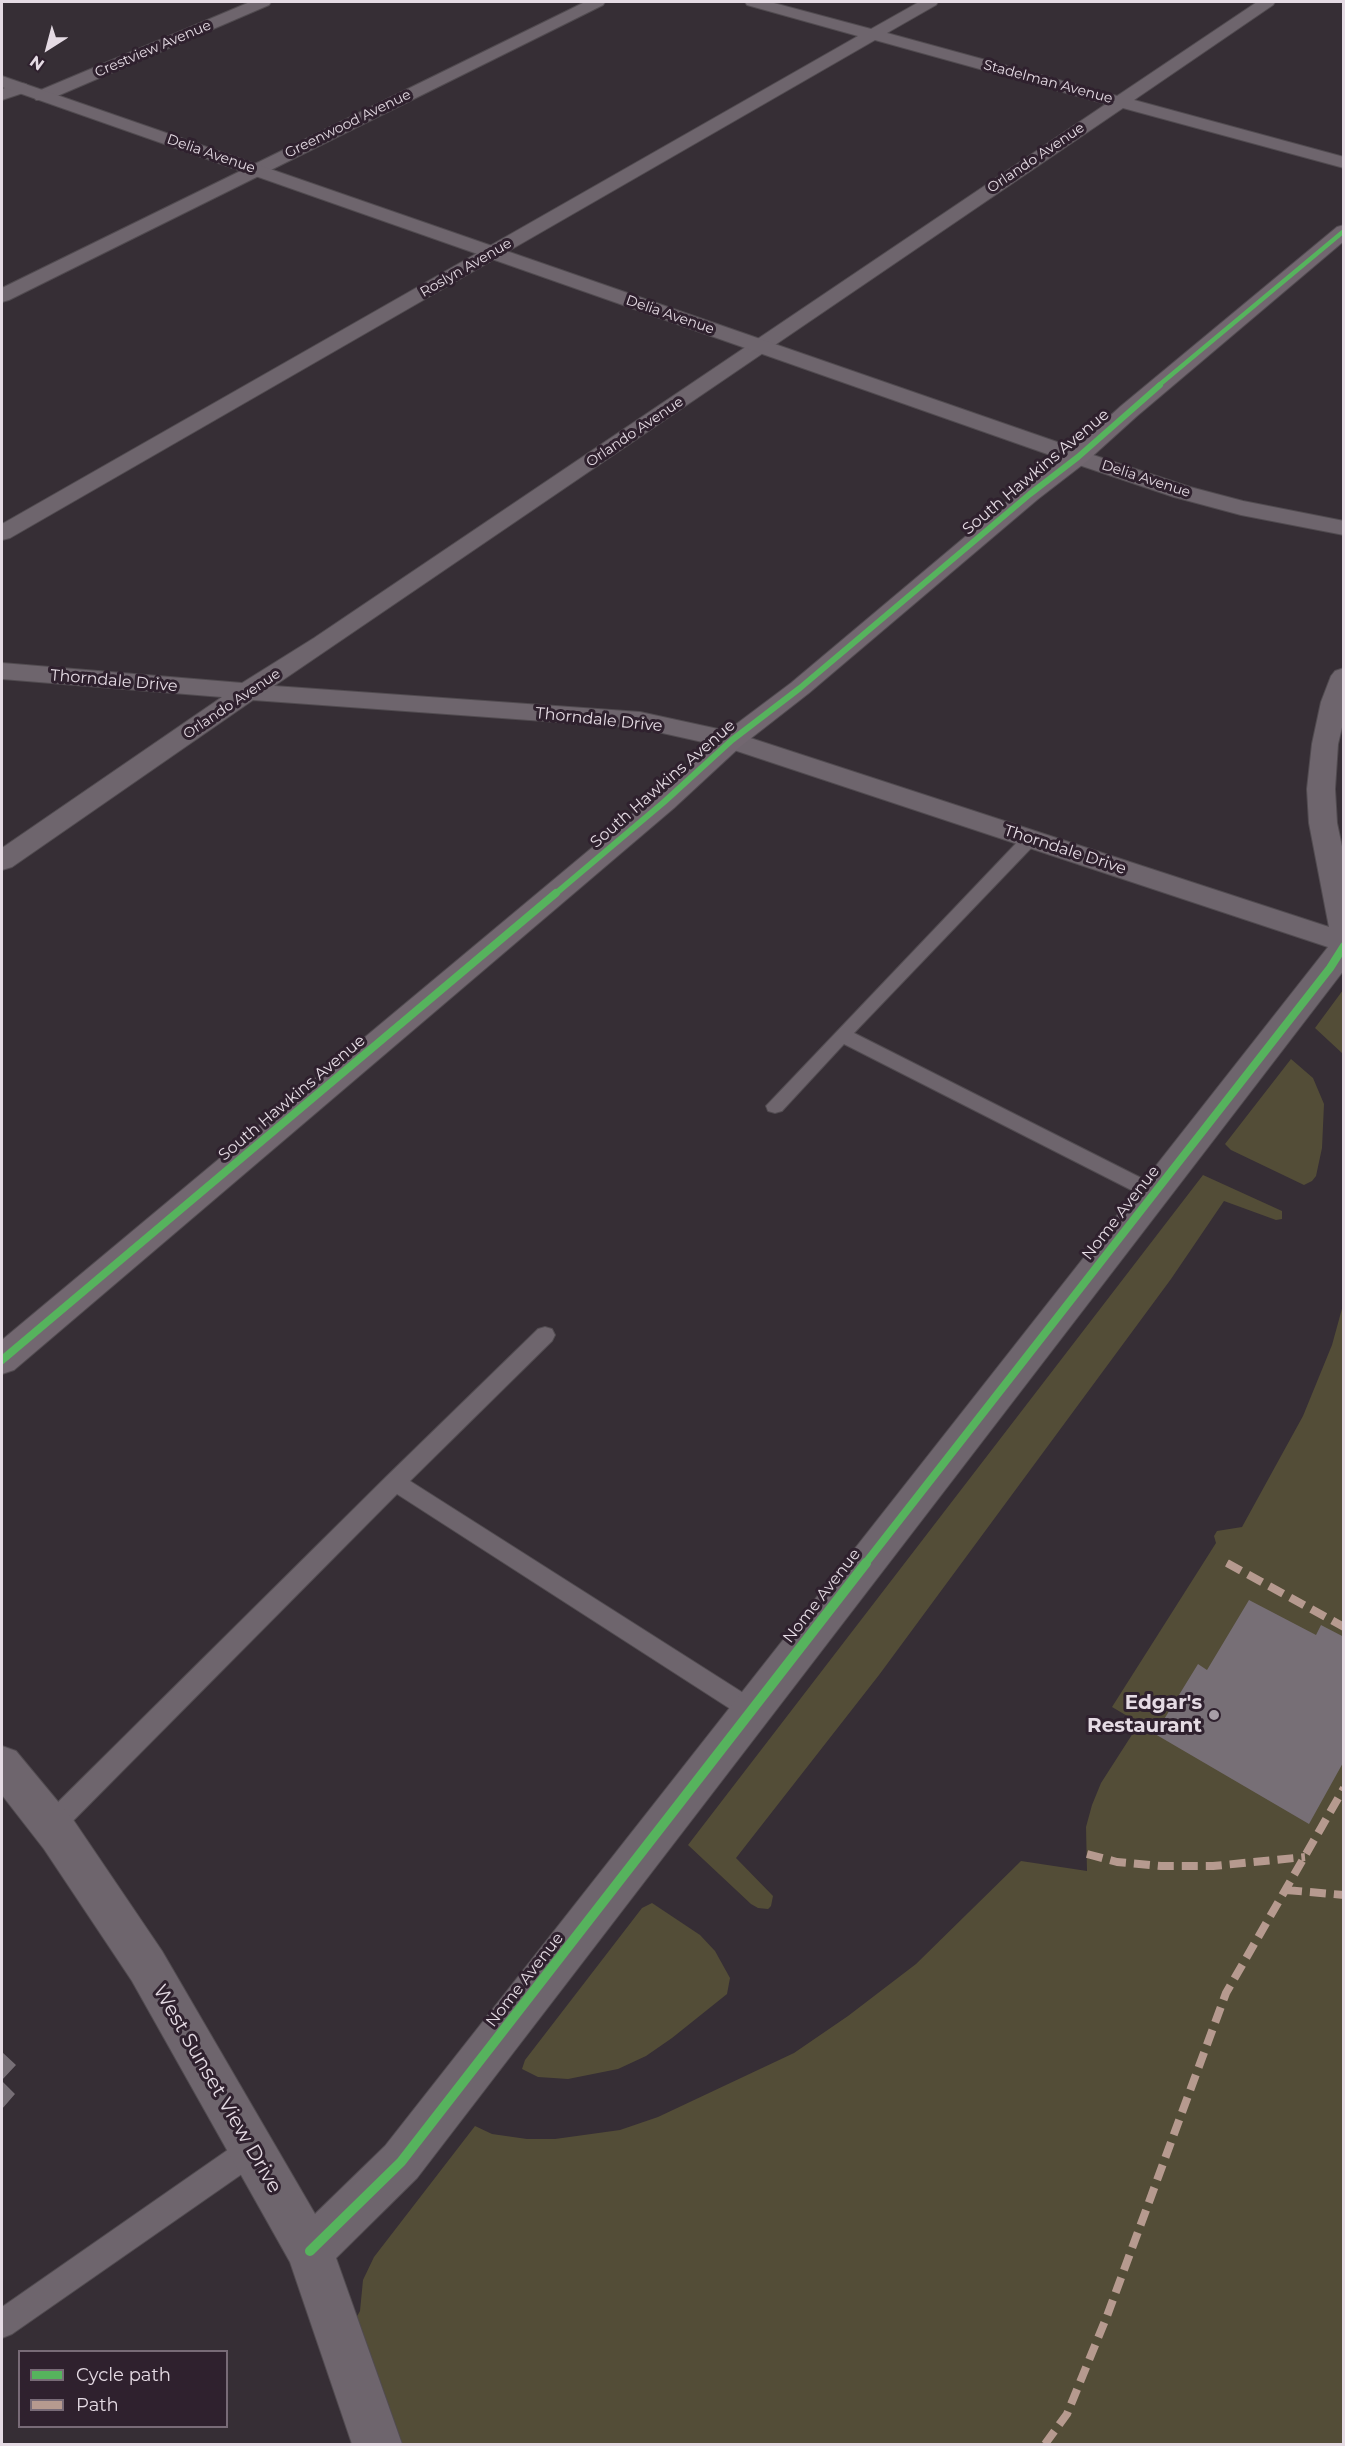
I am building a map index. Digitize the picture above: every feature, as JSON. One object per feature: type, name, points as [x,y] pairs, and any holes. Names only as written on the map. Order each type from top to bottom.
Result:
[{"type":"main road","name":"South Hawkins Avenue","points":[[2,1360],[637,825],[732,740],[800,688],[1030,494],[1078,457],[1129,411],[1344,231]]},
{"type":"street","name":"Crestview Avenue","points":[[42,96],[262,2]]},
{"type":"street","name":"Greenwood Avenue","points":[[2,296],[597,2]]},
{"type":"street","name":"Stadelman Avenue","points":[[753,2],[1344,163]]},
{"type":"street","name":"Roslyn Avenue","points":[[2,533],[930,2]]},
{"type":"street","name":"Orlando Avenue","points":[[2,861],[248,691],[323,643],[1267,2]]},
{"type":"street","name":"Delia Avenue","points":[[8,88],[42,96],[1182,492],[1241,508],[1344,528]]},
{"type":"street","name":"Thorndale Drive","points":[[2,671],[640,720],[732,740],[1344,944]]},
{"type":"street","points":[[1344,676],[1334,702],[1325,744],[1321,789],[1323,823],[1344,931]]},
{"type":"street","name":"Nome Avenue","points":[[310,2251],[401,2162],[1330,968],[1344,944]]},
{"type":"street","name":"West Sunset View Drive","points":[[2,1764],[51,1826],[147,1966],[310,2251],[377,2445]]},
{"type":"lane","points":[[775,1106],[1030,839]]},
{"type":"lane","points":[[842,1035],[1154,1193]]},
{"type":"lane","points":[[51,1826],[545,1335]]},
{"type":"lane","points":[[395,1482],[751,1710]]},
{"type":"lane","points":[[2,2324],[252,2150]]},
{"type":"shaded area","points":[[1343,990],[1343,1054],[1315,1028]]},
{"type":"shaded area","points":[[1291,1059],[1313,1078],[1324,1104],[1322,1148],[1316,1176],[1304,1185],[1231,1150],[1225,1144]]},
{"type":"shaded area","points":[[1203,1175],[1282,1211],[1282,1219],[1276,1220],[1224,1201],[1171,1279],[879,1675],[736,1858],[773,1896],[768,1909],[758,1908],[751,1904],[688,1845]]},
{"type":"shaded area","points":[[1343,1305],[1343,2444],[401,2444],[369,2379],[354,2322],[360,2311],[363,2280],[374,2257],[475,2126],[492,2134],[527,2139],[555,2139],[620,2130],[658,2117],[794,2053],[848,2016],[916,1964],[1021,1861],[1087,1871],[1086,1827],[1092,1805],[1101,1783],[1135,1730],[1129,1717],[1112,1707],[1216,1543],[1214,1536],[1217,1531],[1242,1527],[1303,1416],[1332,1345]]},
{"type":"shaded area","points":[[652,1903],[700,1935],[715,1951],[730,1978],[727,1994],[646,2056],[618,2069],[568,2079],[538,2077],[522,2069],[525,2060],[642,1908]]},
{"type":"building","points":[[1249,1600],[1316,1635],[1321,1625],[1344,1637],[1344,1761],[1309,1824],[1155,1734],[1198,1664],[1207,1670]]},
{"type":"building","points":[[2,2052],[16,2065],[2,2080]]},
{"type":"building","points":[[2,2081],[15,2094],[2,2109]]},
{"type":"marked path","points":[[1227,1563],[1344,1627]]},
{"type":"marked path","points":[[1045,2444],[1067,2414],[1107,2316],[1226,1993],[1344,1788]]},
{"type":"marked path","points":[[1087,1854],[1117,1862],[1161,1866],[1213,1866],[1305,1857]]},
{"type":"marked path","points":[[1286,1890],[1344,1895]]},
{"type":"cycle path","points":[[2,1360],[664,802],[732,740],[800,688],[1030,494],[1078,457],[1129,411],[1344,231]]},
{"type":"cycle path","points":[[310,2251],[401,2162],[1330,968],[1344,946]]},
{"type":"place","name":"Edgar's Restaurant","points":[[1214,1715]]}]
